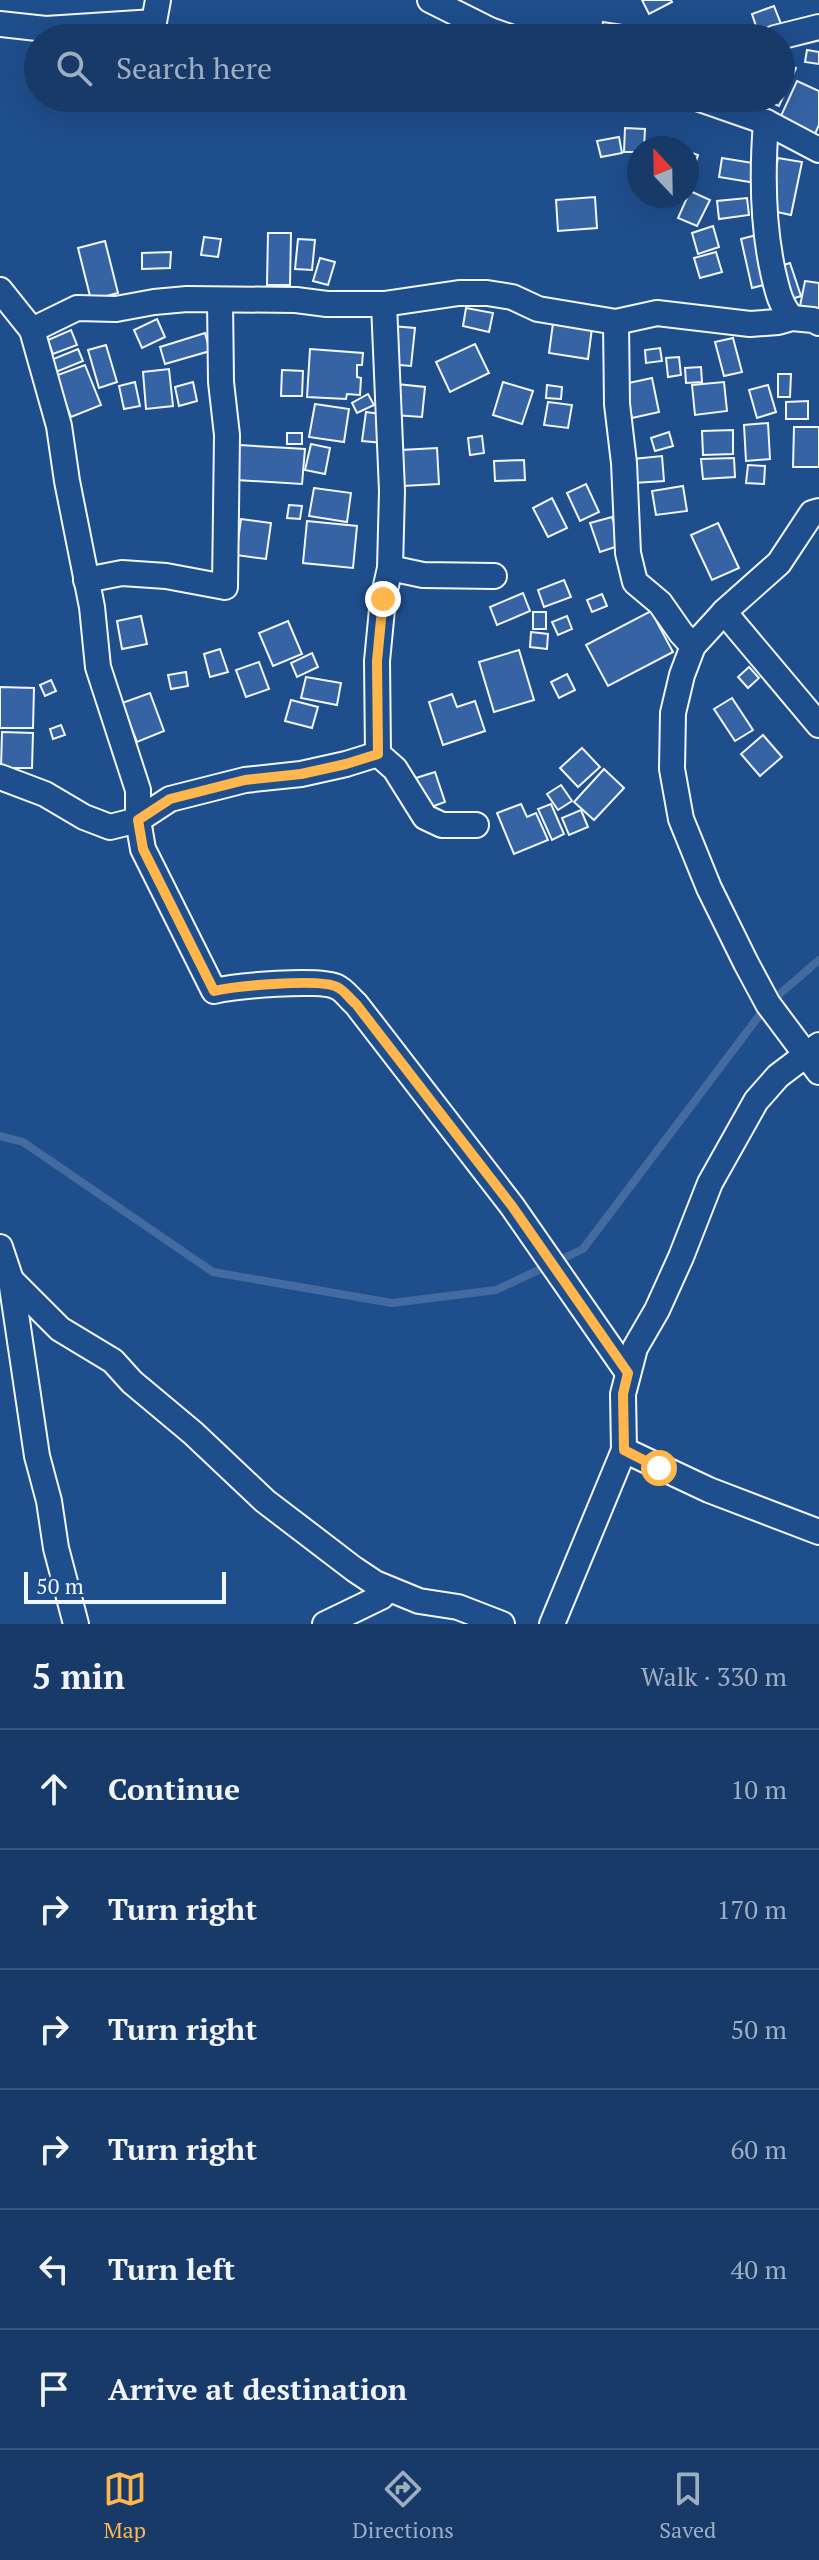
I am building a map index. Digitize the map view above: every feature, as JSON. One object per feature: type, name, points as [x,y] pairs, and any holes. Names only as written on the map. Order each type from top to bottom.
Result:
[{"type":"street","points":[[123,24],[154,22],[158,0]]},
{"type":"street","points":[[430,0],[478,24]]},
{"type":"street","points":[[0,24],[24,27]]},
{"type":"street","points":[[795,33],[819,27]]},
{"type":"street","points":[[737,112],[766,122],[819,150]]},
{"type":"street","points":[[766,122],[763,193],[766,239],[777,289],[785,310],[792,318]]},
{"type":"street","points":[[0,290],[32,330],[59,426],[92,607],[98,667],[138,790],[138,820],[143,849],[214,991],[236,986],[309,982],[337,986],[356,1004],[512,1206],[628,1373]]},
{"type":"street","points":[[32,330],[77,308],[116,309],[154,302],[220,300],[384,304],[459,293],[512,297],[538,309],[616,322],[657,313],[750,324],[792,318],[819,323]]},
{"type":"street","points":[[86,580],[122,573],[166,576],[225,587],[227,435],[221,382],[220,300]]},
{"type":"street","points":[[384,304],[392,491],[390,568],[383,599],[377,661],[378,754],[395,769],[425,817],[442,825],[476,825]]},
{"type":"street","points":[[616,322],[617,404],[624,463],[628,553],[635,582],[660,603],[693,646]]},
{"type":"street","points":[[552,1624],[624,1450],[623,1394],[635,1348],[657,1310],[710,1183],[756,1101],[778,1076],[815,1057],[768,1004],[746,963],[709,888],[681,819],[672,769],[673,713],[693,646],[724,612],[779,563],[812,513],[819,511]]},
{"type":"street","points":[[390,568],[423,575],[494,576]]},
{"type":"street","points":[[724,612],[819,725]]},
{"type":"street","points":[[0,777],[45,794],[84,817],[110,827],[138,820],[170,799],[245,780],[301,774],[378,754]]},
{"type":"street","points":[[0,1247],[11,1280],[37,1456],[76,1624]]},
{"type":"street","points":[[11,1280],[60,1329],[113,1361],[132,1382],[193,1433],[265,1501],[354,1569],[388,1589],[419,1601],[458,1607],[502,1624]]},
{"type":"street","points":[[624,1450],[709,1490],[819,1532]]},
{"type":"street","points":[[325,1624],[381,1597],[388,1589]]},
{"type":"building","points":[[642,0],[671,0],[672,2],[649,14]]},
{"type":"building","points":[[774,6],[781,24],[755,24],[752,14]]},
{"type":"building","points":[[807,50],[819,52],[819,64],[805,62]]},
{"type":"building","points":[[797,81],[819,91],[819,125],[815,134],[780,118],[783,112],[795,112]]},
{"type":"building","points":[[625,128],[645,129],[645,136],[627,136],[627,152],[624,152]]},
{"type":"building","points":[[619,137],[622,153],[601,157],[597,141]]},
{"type":"building","points":[[722,158],[759,164],[756,183],[719,177]]},
{"type":"building","points":[[778,158],[802,162],[791,215],[768,210]]},
{"type":"building","points":[[699,195],[710,200],[697,226],[678,218],[682,208],[699,208]]},
{"type":"building","points":[[595,197],[597,228],[558,231],[556,200]]},
{"type":"building","points":[[747,198],[749,215],[719,219],[717,201]]},
{"type":"building","points":[[713,226],[719,247],[698,254],[692,233]]},
{"type":"building","points":[[268,233],[291,233],[290,285],[267,285]]},
{"type":"building","points":[[760,234],[771,283],[752,288],[741,239]]},
{"type":"building","points":[[204,237],[221,239],[218,257],[201,255]]},
{"type":"building","points":[[298,239],[315,240],[312,270],[295,269]]},
{"type":"building","points":[[105,241],[118,293],[91,300],[78,248]]},
{"type":"building","points":[[171,252],[170,268],[142,269],[142,253]]},
{"type":"building","points":[[716,252],[722,272],[700,278],[694,258]]},
{"type":"building","points":[[320,258],[335,262],[328,285],[313,281]]},
{"type":"building","points":[[790,263],[801,296],[788,300],[777,267]]},
{"type":"building","points":[[805,281],[819,283],[819,309],[800,306]]},
{"type":"building","points":[[466,308],[493,313],[489,332],[463,326]]},
{"type":"building","points":[[157,319],[165,337],[142,348],[134,330]]},
{"type":"building","points":[[553,323],[592,328],[588,359],[549,353]]},
{"type":"building","points":[[392,326],[415,328],[411,366],[388,364]]},
{"type":"building","points":[[71,330],[77,345],[53,354],[48,340]]},
{"type":"building","points":[[205,333],[210,351],[165,364],[160,347]]},
{"type":"building","points":[[733,338],[742,372],[724,376],[715,342]]},
{"type":"building","points":[[475,344],[489,373],[450,392],[436,362]]},
{"type":"building","points":[[106,345],[117,382],[99,388],[88,350]]},
{"type":"building","points":[[660,348],[662,361],[646,363],[645,350]]},
{"type":"building","points":[[78,349],[83,361],[51,374],[46,362]]},
{"type":"building","points":[[310,349],[363,353],[362,365],[357,365],[357,377],[361,378],[360,395],[347,394],[346,399],[307,397]]},
{"type":"building","points":[[679,357],[681,375],[668,377],[666,358]]},
{"type":"building","points":[[85,365],[101,405],[71,417],[55,376]]},
{"type":"building","points":[[701,367],[702,382],[686,383],[685,368]]},
{"type":"building","points":[[169,369],[173,406],[146,409],[143,372]]},
{"type":"building","points":[[282,370],[303,371],[302,396],[281,396]]},
{"type":"building","points":[[778,374],[791,374],[790,397],[778,397]]},
{"type":"building","points":[[652,378],[659,412],[632,418],[624,384]]},
{"type":"building","points":[[135,382],[140,406],[124,409],[119,386]]},
{"type":"building","points":[[193,382],[197,401],[179,406],[175,387]]},
{"type":"building","points":[[503,382],[533,391],[522,424],[493,415]]},
{"type":"building","points":[[724,382],[727,411],[695,415],[692,385]]},
{"type":"building","points":[[397,384],[425,387],[422,417],[394,415]]},
{"type":"building","points":[[547,385],[562,387],[561,399],[546,398]]},
{"type":"building","points":[[768,385],[776,412],[757,418],[749,390]]},
{"type":"building","points":[[368,394],[374,405],[357,413],[352,403]]},
{"type":"building","points":[[808,401],[808,419],[786,419],[786,402]]},
{"type":"building","points":[[548,402],[572,405],[568,428],[544,425]]},
{"type":"building","points":[[315,404],[349,409],[344,442],[309,437]]},
{"type":"building","points":[[366,412],[388,415],[384,443],[362,441]]},
{"type":"building","points":[[768,423],[770,459],[746,461],[744,425]]},
{"type":"building","points":[[794,427],[819,427],[819,467],[793,467]]},
{"type":"building","points":[[733,430],[733,454],[703,455],[702,431]]},
{"type":"building","points":[[669,432],[673,446],[655,451],[651,438]]},
{"type":"building","points":[[287,433],[302,433],[302,444],[287,444]]},
{"type":"building","points":[[482,436],[484,453],[470,455],[468,438]]},
{"type":"building","points":[[311,444],[330,448],[325,474],[305,470]]},
{"type":"building","points":[[239,445],[305,449],[302,484],[237,480]]},
{"type":"building","points":[[437,448],[439,484],[403,486],[401,450]]},
{"type":"building","points":[[662,456],[664,481],[634,483],[633,459]]},
{"type":"building","points":[[734,458],[735,477],[703,479],[701,459]]},
{"type":"building","points":[[524,460],[525,480],[495,481],[494,461]]},
{"type":"building","points":[[748,465],[765,466],[764,484],[746,483]]},
{"type":"building","points":[[586,484],[599,512],[580,521],[567,493]]},
{"type":"building","points":[[683,486],[687,511],[656,515],[652,491]]},
{"type":"building","points":[[314,488],[351,493],[347,522],[309,516]]},
{"type":"building","points":[[552,498],[567,528],[548,537],[533,508]]},
{"type":"building","points":[[289,505],[302,506],[300,519],[287,518]]},
{"type":"building","points":[[612,517],[621,545],[600,552],[590,523]]},
{"type":"building","points":[[241,519],[271,523],[266,559],[236,555]]},
{"type":"building","points":[[307,521],[357,526],[353,568],[303,563]]},
{"type":"building","points":[[718,523],[739,568],[712,580],[691,535]]},
{"type":"building","points":[[564,580],[571,597],[544,607],[538,590]]},
{"type":"building","points":[[523,593],[530,611],[497,625],[490,607]]},
{"type":"building","points":[[602,594],[607,606],[592,612],[587,600]]},
{"type":"building","points":[[651,611],[673,652],[608,686],[586,645]]},
{"type":"building","points":[[533,612],[546,612],[546,629],[533,629]]},
{"type":"building","points":[[141,616],[147,644],[122,649],[117,621]]},
{"type":"building","points":[[567,616],[572,629],[558,635],[552,622]]},
{"type":"building","points":[[288,621],[302,654],[273,666],[259,633]]},
{"type":"building","points":[[531,632],[548,634],[547,649],[530,647]]},
{"type":"building","points":[[220,649],[228,672],[210,677],[204,654]]},
{"type":"building","points":[[519,650],[534,700],[494,712],[479,662]]},
{"type":"building","points":[[312,653],[318,667],[297,677],[291,663]]},
{"type":"building","points":[[259,662],[269,689],[246,697],[236,670]]},
{"type":"building","points":[[749,667],[759,678],[748,688],[738,677]]},
{"type":"building","points":[[186,672],[188,686],[171,689],[168,675]]},
{"type":"building","points":[[567,674],[575,690],[559,698],[551,682]]},
{"type":"building","points":[[306,677],[341,683],[337,705],[301,698]]},
{"type":"building","points":[[51,680],[56,691],[45,696],[40,685]]},
{"type":"building","points":[[0,687],[34,688],[33,728],[0,728]]},
{"type":"building","points":[[150,693],[164,731],[137,742],[122,703]]},
{"type":"building","points":[[452,694],[457,707],[475,701],[485,731],[443,745],[429,702]]},
{"type":"building","points":[[732,698],[753,730],[735,741],[714,709]]},
{"type":"building","points":[[291,700],[318,707],[312,728],[285,721]]},
{"type":"building","points":[[61,725],[65,735],[53,739],[50,729]]},
{"type":"building","points":[[2,732],[33,733],[32,768],[1,768]]},
{"type":"building","points":[[763,735],[782,757],[760,776],[741,754]]},
{"type":"building","points":[[582,748],[600,767],[578,787],[560,768]]},
{"type":"building","points":[[604,769],[624,788],[594,820],[574,802]]},
{"type":"building","points":[[435,772],[445,802],[426,809],[416,778]]},
{"type":"building","points":[[561,785],[572,801],[558,810],[547,794]]},
{"type":"building","points":[[521,804],[527,817],[536,813],[548,840],[514,854],[497,813]]},
{"type":"building","points":[[551,804],[564,834],[552,840],[538,809]]},
{"type":"building","points":[[581,810],[588,827],[569,835],[562,818]]},
{"type":"waterway","points":[[0,1136],[23,1142],[213,1272],[392,1303],[496,1290],[583,1249],[768,1004],[819,960]]},
{"type":"route","points":[[383,599],[377,661],[378,754],[301,774],[245,780],[170,799],[138,820],[143,849],[214,991],[236,986],[309,982],[337,986],[356,1004],[512,1206],[628,1373],[623,1394],[624,1450],[659,1468]]}]
